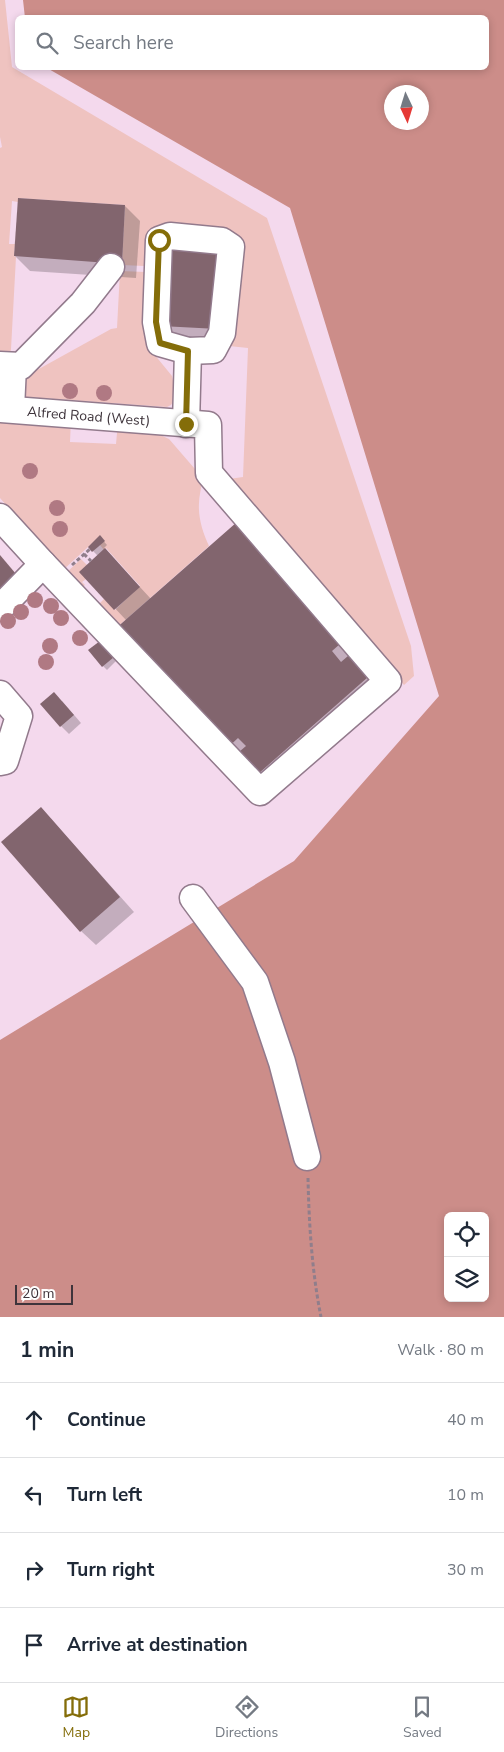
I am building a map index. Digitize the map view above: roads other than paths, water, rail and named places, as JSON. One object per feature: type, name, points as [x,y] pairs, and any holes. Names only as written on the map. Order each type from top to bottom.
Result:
[{"type":"lane","points":[[170,236],[222,240],[231,247],[222,333],[213,350],[188,351],[160,343],[156,322],[159,240],[170,236]]},
{"type":"lane","points":[[6,409],[7,365],[21,366],[83,303],[111,267]]},
{"type":"lane","points":[[0,517],[260,792],[388,681],[209,473],[197,424],[188,351]]},
{"type":"lane","name":"Alfred Road (West)","points":[[6,409],[197,424]]},
{"type":"lane","points":[[0,608],[43,564]]},
{"type":"lane","points":[[0,694],[19,716],[5,761],[0,762]]},
{"type":"lane","points":[[193,898],[256,982],[282,1062],[307,1156]]}]
